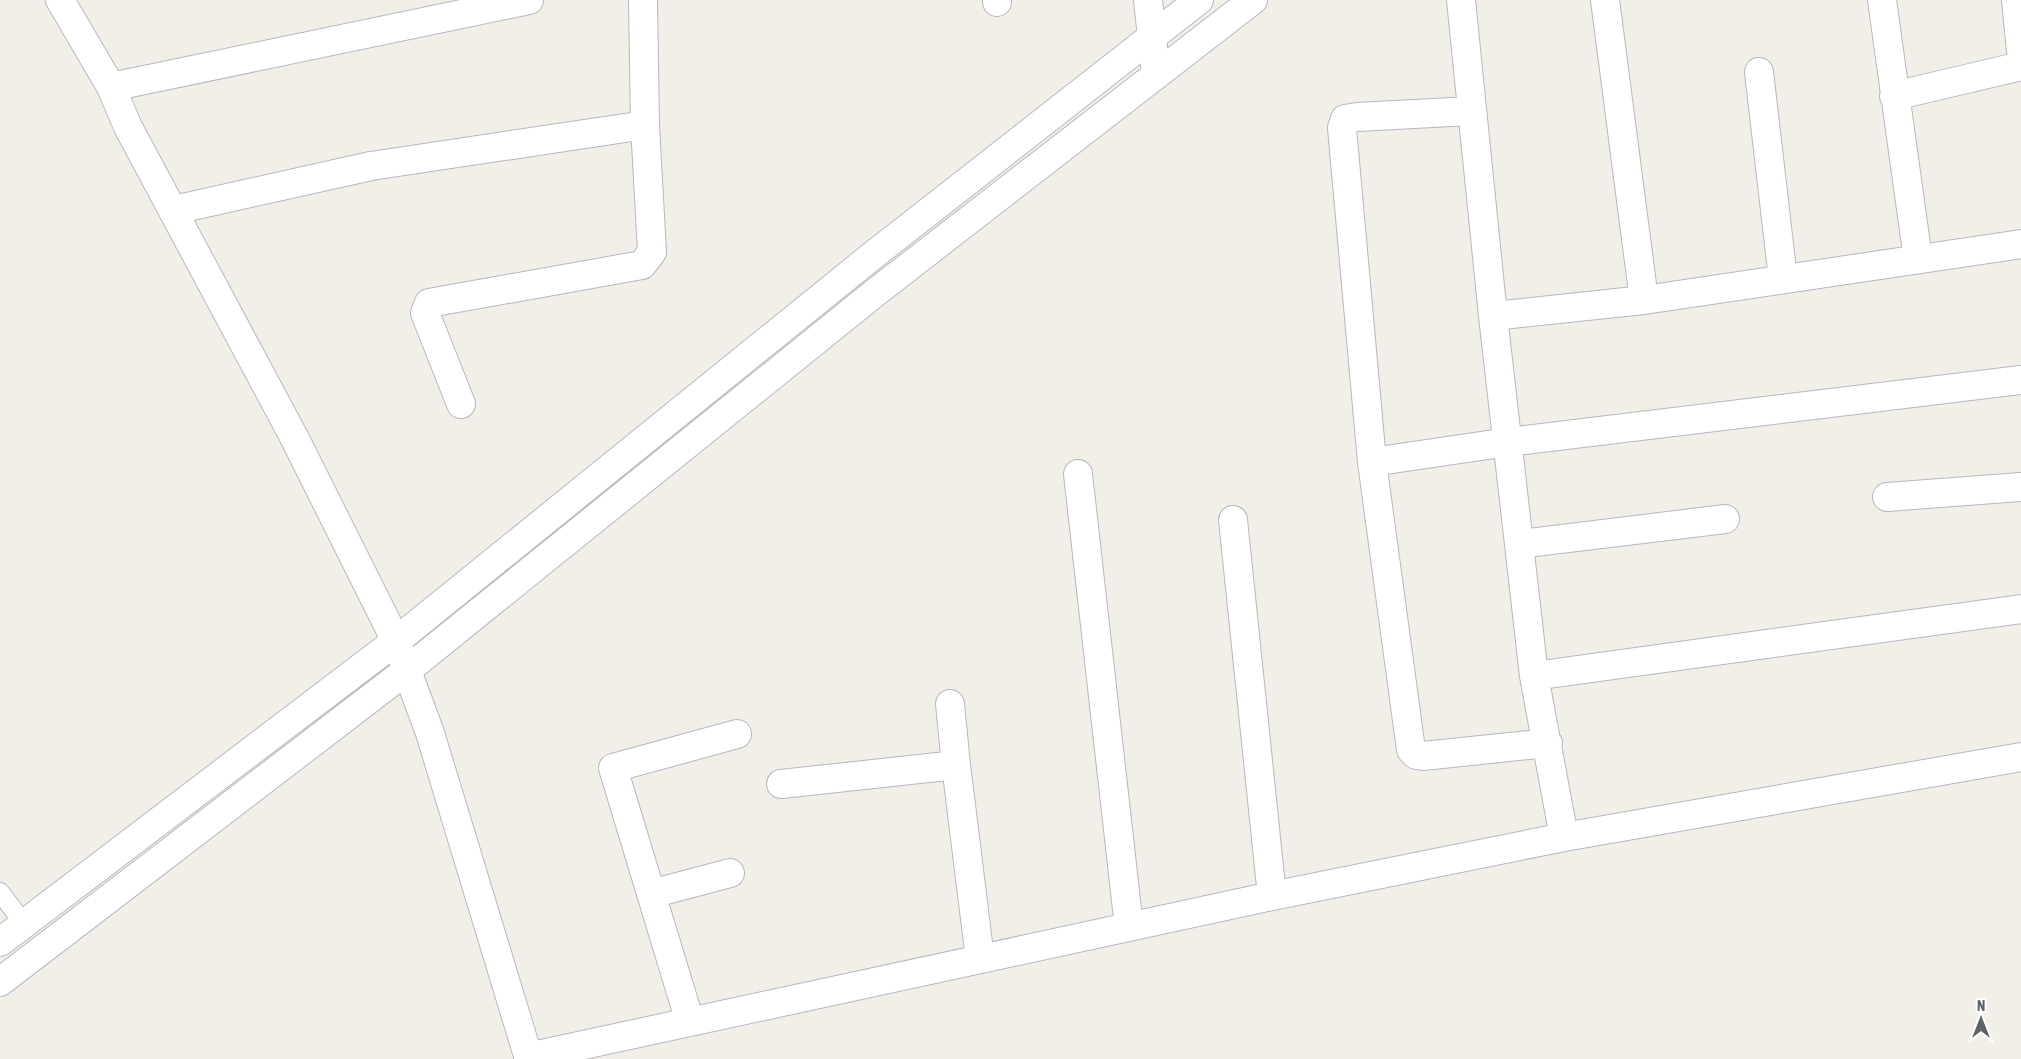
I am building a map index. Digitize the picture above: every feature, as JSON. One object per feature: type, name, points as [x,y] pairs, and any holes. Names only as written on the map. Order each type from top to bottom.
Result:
[{"type":"street","points":[[60,0],[111,87],[128,127],[294,438],[396,641],[430,733],[529,1058],[1272,896],[1564,837],[2021,757]]},
{"type":"street","points":[[111,87],[529,0]]},
{"type":"street","points":[[461,404],[425,313],[429,303],[642,265],[652,252],[645,126],[643,0]]},
{"type":"street","points":[[1148,0],[1156,75]]},
{"type":"street","points":[[0,942],[396,641],[867,260],[1199,0]]},
{"type":"street","points":[[0,982],[406,671],[876,292],[1253,0]]},
{"type":"street","points":[[1461,0],[1493,316],[1534,676],[1564,837]]},
{"type":"street","points":[[1605,0],[1644,300]]},
{"type":"street","points":[[1882,0],[1918,259]]},
{"type":"street","points":[[2016,0],[2021,50]]},
{"type":"street","points":[[1894,96],[2021,66]]},
{"type":"street","points":[[1759,72],[1784,279]]},
{"type":"street","points":[[1471,111],[1357,117],[1345,119],[1342,128],[1372,462],[1411,750],[1423,756],[1548,743]]},
{"type":"street","points":[[174,210],[371,166],[645,126]]},
{"type":"street","points":[[1493,316],[1644,300],[2021,244]]},
{"type":"street","points":[[1372,462],[1508,442],[2021,380]]},
{"type":"street","points":[[1078,474],[1129,927]]},
{"type":"street","points":[[1887,497],[2021,487]]},
{"type":"street","points":[[1520,544],[1725,519]]},
{"type":"street","points":[[1233,520],[1272,896]]},
{"type":"street","points":[[1534,676],[2021,609]]},
{"type":"street","points":[[950,704],[980,959]]},
{"type":"street","points":[[690,1022],[613,768],[737,734]]},
{"type":"street","points":[[781,784],[956,765]]},
{"type":"street","points":[[651,894],[730,873]]},
{"type":"lane","points":[[0,892],[24,924]]}]
